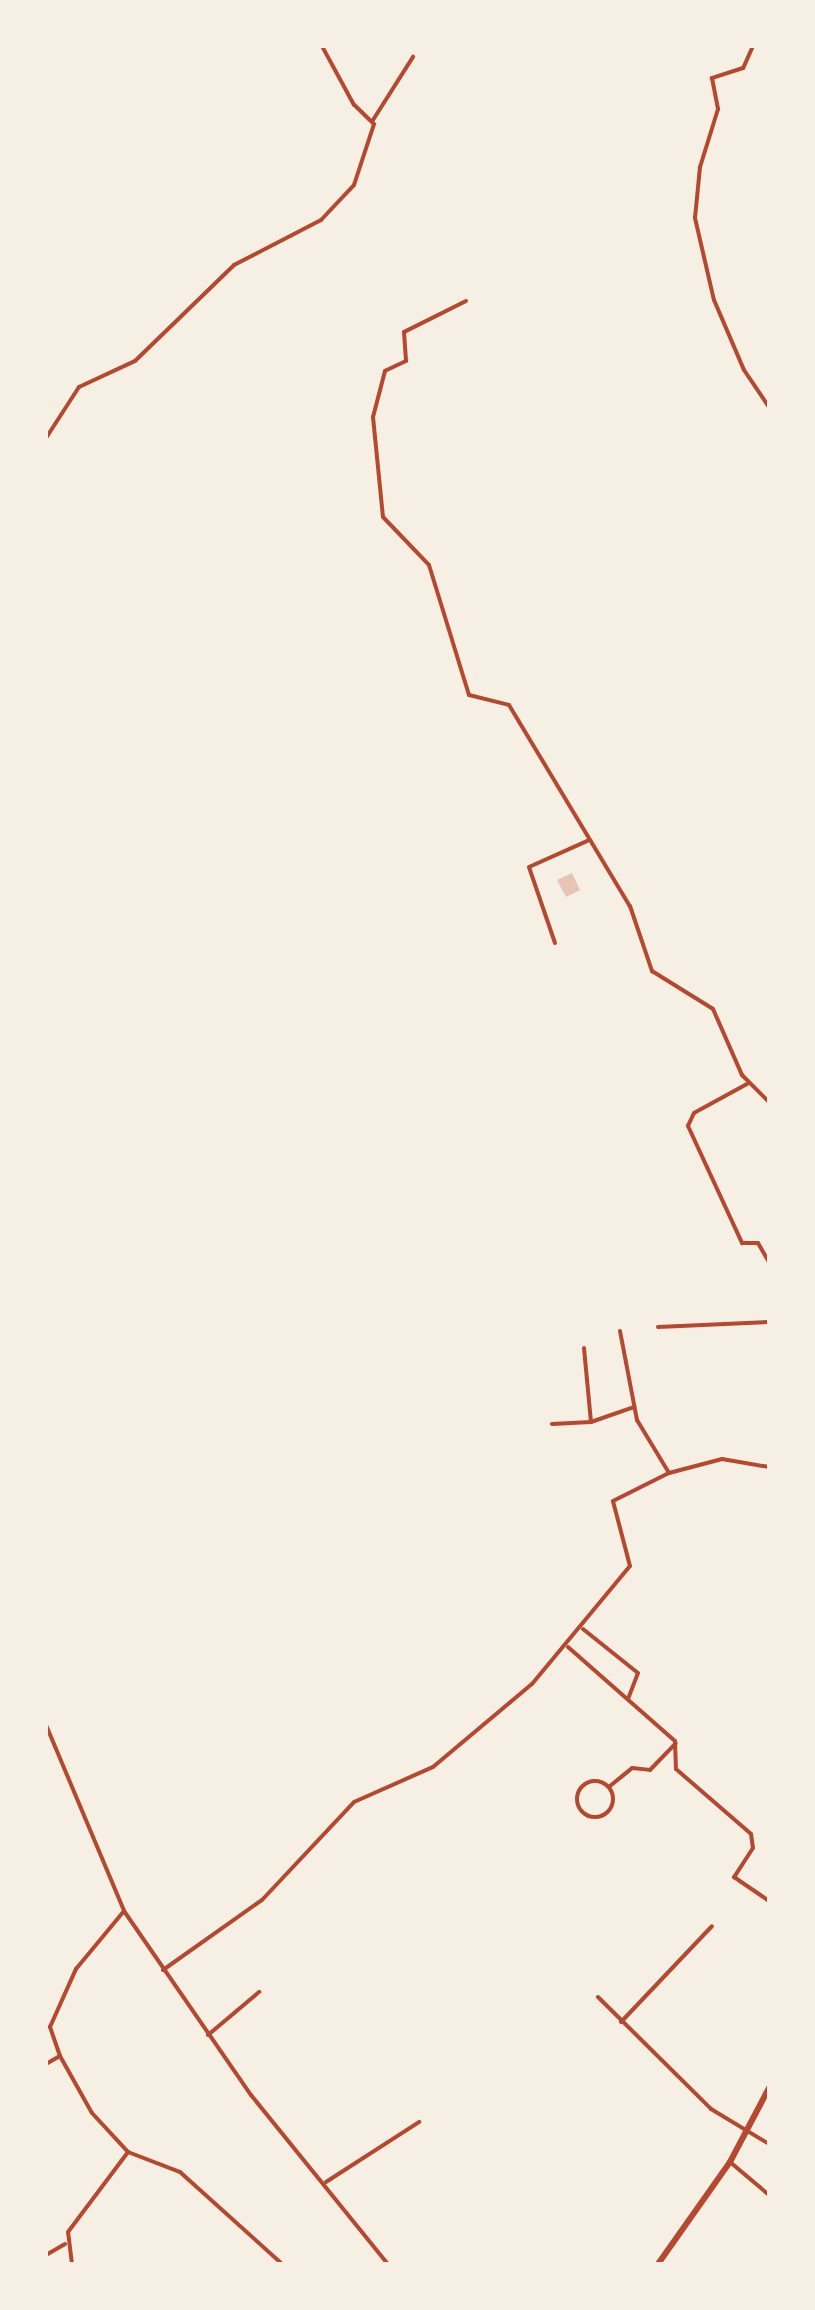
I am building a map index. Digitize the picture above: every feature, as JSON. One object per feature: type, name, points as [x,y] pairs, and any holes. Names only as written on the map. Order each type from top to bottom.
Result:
[{"type":"highway","points":[[658,2264],[730,2162],[769,2088]]},
{"type":"street","points":[[322,46],[358,110],[373,120]]},
{"type":"street","points":[[753,46],[743,68],[712,78],[718,109],[700,167],[695,218],[714,300],[744,370],[769,407]]},
{"type":"street","points":[[46,438],[79,387],[135,361],[234,265],[331,212],[354,185],[373,120],[413,57]]},
{"type":"street","points":[[466,301],[401,335],[407,360],[385,371],[373,410],[376,492],[393,533],[429,565],[469,695],[509,705],[587,841],[630,906],[652,971],[713,1009],[748,1083],[769,1102]]},
{"type":"street","points":[[555,943],[529,867],[587,841]]},
{"type":"street","points":[[748,1083],[694,1113],[688,1126],[743,1245],[758,1243],[769,1262]]},
{"type":"street","points":[[658,1327],[769,1322]]},
{"type":"street","points":[[620,1331],[634,1407],[669,1473]]},
{"type":"street","points":[[584,1348],[591,1422]]},
{"type":"street","points":[[552,1424],[591,1422],[634,1407]]},
{"type":"street","points":[[163,1970],[262,1900],[354,1802],[443,1761],[568,1647],[630,1566],[613,1501],[669,1473],[722,1459],[769,1467]]},
{"type":"street","points":[[583,1629],[638,1673],[628,1699]]},
{"type":"street","points":[[568,1647],[676,1743],[676,1769],[753,1837],[733,1876],[769,1901]]},
{"type":"street","points":[[46,1725],[124,1911],[208,2035],[326,2182],[386,2264]]},
{"type":"street","points":[[609,1787],[632,1768],[650,1770],[676,1743]]},
{"type":"street","points":[[597,1780],[609,1787],[614,1803],[593,1819],[575,1801],[597,1780]]},
{"type":"street","points":[[124,1911],[76,1969],[55,2012],[50,2035],[92,2113],[128,2152],[180,2172],[282,2264]]},
{"type":"street","points":[[621,2022],[712,1926]]},
{"type":"street","points":[[208,2035],[259,1992]]},
{"type":"street","points":[[598,1997],[711,2109],[769,2144]]},
{"type":"street","points":[[46,2064],[60,2056]]},
{"type":"street","points":[[326,2182],[419,2122]]},
{"type":"street","points":[[46,2255],[65,2244],[128,2152]]},
{"type":"street","points":[[730,2162],[769,2195]]},
{"type":"street","points":[[65,2244],[72,2264]]},
{"type":"building","points":[[572,873],[580,890],[566,897],[557,880]]}]
